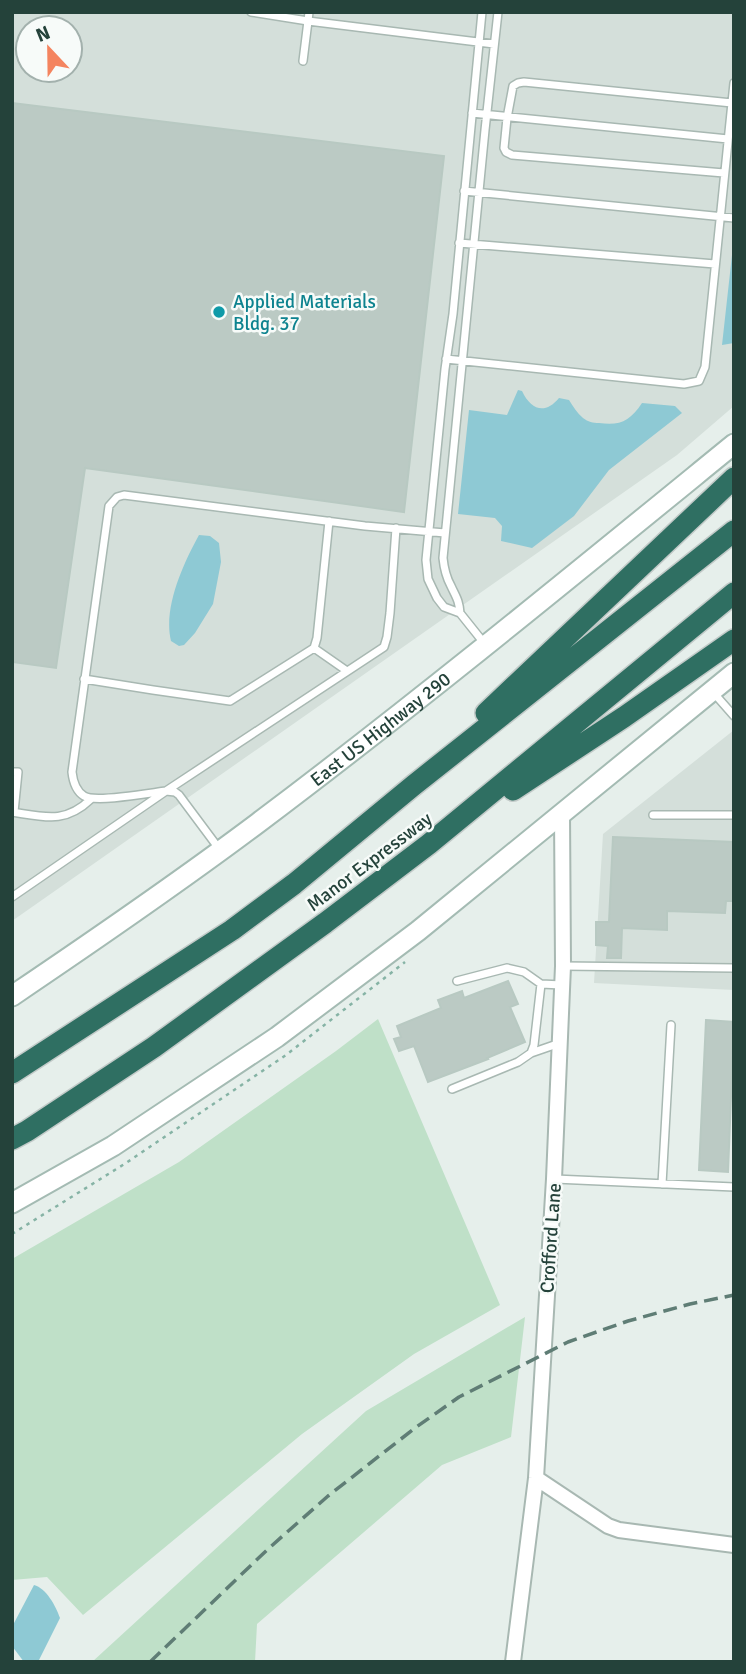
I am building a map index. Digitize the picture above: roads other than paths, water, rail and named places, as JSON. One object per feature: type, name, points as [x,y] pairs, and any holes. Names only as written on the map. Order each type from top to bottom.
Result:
[{"type":"highway","points":[[414,785],[509,690],[734,478]]},
{"type":"highway","name":"Manor Expressway","points":[[12,1073],[232,930],[294,884],[414,785],[734,531]]},
{"type":"highway","name":"Manor Expressway","points":[[12,1139],[154,1047],[325,923],[429,844],[734,593]]},
{"type":"highway","points":[[429,844],[624,718],[734,640]]},
{"type":"main road","name":"East US Highway 290","points":[[12,996],[258,823],[486,646],[734,444]]},
{"type":"main road","points":[[12,1203],[113,1146],[277,1037],[418,931],[734,673]]},
{"type":"street","name":"Crofford Lane","points":[[513,1662],[536,1478],[554,1179],[564,966],[562,813]]},
{"type":"street","points":[[536,1478],[608,1526],[620,1531],[734,1545]]},
{"type":"lane","points":[[251,12],[308,16],[494,44]]},
{"type":"lane","points":[[482,12],[453,314],[428,531],[427,569],[432,589],[444,607],[460,613],[486,646]]},
{"type":"lane","points":[[460,613],[459,600],[450,586],[443,558],[498,12]]},
{"type":"lane","points":[[303,61],[308,16]]},
{"type":"lane","points":[[724,173],[512,155],[504,148],[507,118],[513,86],[524,82],[732,103]]},
{"type":"lane","points":[[446,359],[684,384],[699,381],[705,367],[734,83]]},
{"type":"lane","points":[[472,113],[728,138]]},
{"type":"lane","points":[[464,191],[734,218]]},
{"type":"lane","points":[[459,243],[715,264]]},
{"type":"lane","points":[[220,850],[175,792],[91,799],[80,792],[73,781],[72,772],[108,506],[117,497],[124,495],[445,533]]},
{"type":"lane","points":[[84,679],[230,701],[314,648],[329,521]]},
{"type":"lane","points":[[12,897],[384,647],[396,528]]},
{"type":"lane","points":[[314,648],[347,671]]},
{"type":"lane","points":[[712,691],[734,716]]},
{"type":"lane","points":[[12,772],[18,772],[13,812],[48,818],[64,817],[82,808],[91,799]]},
{"type":"lane","points":[[653,815],[734,815]]},
{"type":"lane","points":[[564,966],[734,968]]},
{"type":"lane","points":[[457,981],[507,968],[524,972],[541,984],[563,985]]},
{"type":"lane","points":[[531,1053],[541,984]]},
{"type":"lane","points":[[662,1184],[671,1025]]},
{"type":"lane","points":[[452,1089],[519,1062],[531,1053],[560,1043]]},
{"type":"lane","points":[[554,1179],[734,1187]]},
{"type":"water","points":[[734,237],[734,343],[722,345]]},
{"type":"water","points":[[518,390],[539,408],[549,407],[559,398],[569,400],[583,418],[595,423],[613,424],[624,421],[642,403],[675,406],[682,413],[609,470],[574,516],[532,548],[501,541],[502,526],[495,518],[458,514],[469,410],[507,415]]},
{"type":"water","points":[[199,535],[210,536],[219,543],[221,562],[213,604],[195,633],[184,645],[179,646],[171,641],[169,628],[172,601],[181,573]]},
{"type":"water","points":[[34,1585],[46,1594],[60,1618],[38,1662],[24,1662],[12,1646],[13,1625]]},
{"type":"railway","points":[[150,1662],[268,1549],[328,1496],[459,1397],[568,1342],[628,1321],[734,1295]]},
{"type":"place","name":"Applied Materials Bldg. 37","points":[[219,312]]}]
